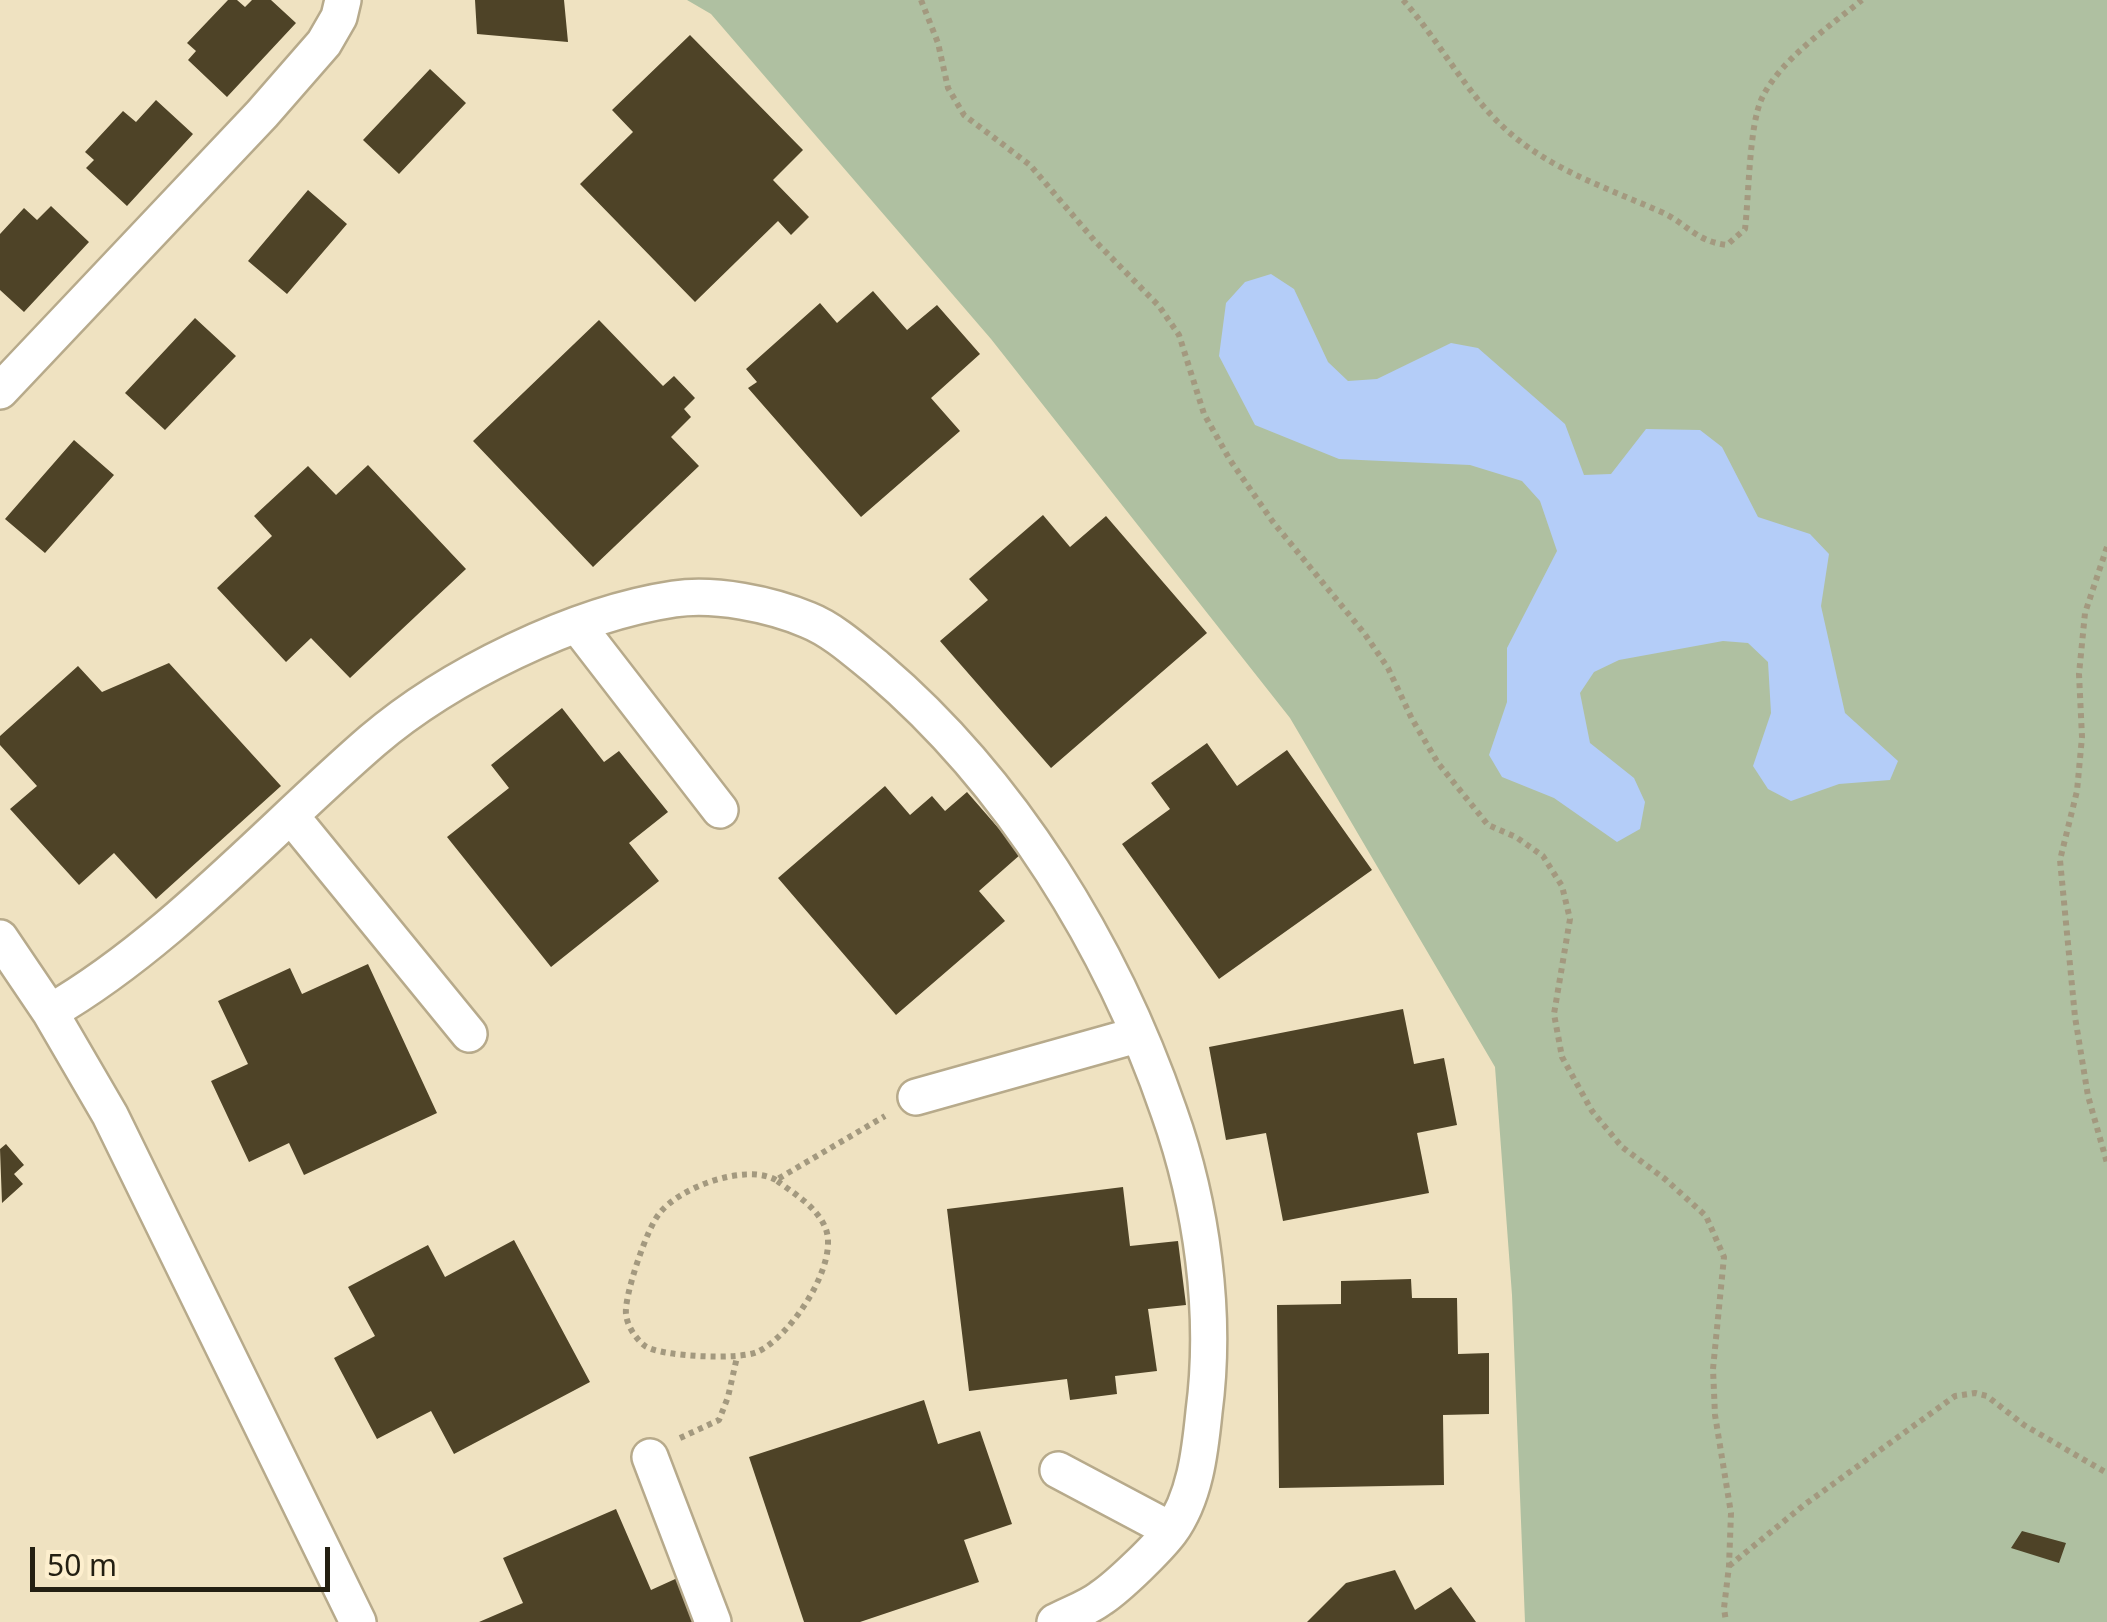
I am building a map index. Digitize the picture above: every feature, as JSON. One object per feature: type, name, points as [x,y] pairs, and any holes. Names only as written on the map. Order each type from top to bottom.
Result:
[{"type":"street","points":[[0,391],[324,44],[339,17],[343,0]]},
{"type":"street","points":[[50,1012],[84,993],[202,897],[376,738],[438,695],[519,649],[577,624],[680,598],[732,601],[811,620],[895,684],[956,744],[1013,817],[1066,895],[1113,977],[1170,1114],[1205,1260],[1208,1386],[1197,1472],[1172,1530],[1102,1598],[1055,1622]]},
{"type":"street","points":[[577,624],[720,810]]},
{"type":"street","points":[[291,816],[469,1034]]},
{"type":"street","points":[[0,938],[50,1012],[110,1115],[358,1622]]},
{"type":"street","points":[[916,1097],[1137,1035]]},
{"type":"street","points":[[650,1456],[713,1622]]},
{"type":"street","points":[[1058,1470],[1172,1530]]},
{"type":"path","points":[[921,0],[938,43],[948,88],[964,114],[1030,164],[1094,240],[1160,306],[1179,334],[1204,414],[1230,460],[1273,522],[1380,656],[1438,763],[1488,825],[1516,837],[1543,856],[1562,886],[1570,918],[1554,1014],[1562,1056],[1592,1110],[1622,1148],[1706,1216],[1724,1257],[1712,1369],[1715,1415],[1731,1513],[1726,1622]]},
{"type":"path","points":[[1403,0],[1495,120],[1518,141],[1575,177],[1667,214],[1700,239],[1726,245],[1745,229],[1754,130],[1762,97],[1791,61],[1862,0]]},
{"type":"path","points":[[2107,548],[2085,613],[2078,674],[2082,737],[2077,791],[2060,860],[2075,1018],[2088,1096],[2107,1163]]},
{"type":"path","points":[[776,1180],[916,1097]]},
{"type":"path","points":[[765,1174],[776,1180],[820,1218],[828,1234],[828,1254],[807,1300],[782,1335],[754,1354],[737,1357],[652,1349],[640,1341],[630,1327],[626,1306],[656,1216],[667,1205],[702,1186],[733,1175],[765,1174]]},
{"type":"path","points":[[650,1456],[720,1420],[737,1357]]},
{"type":"path","points":[[1730,1566],[1819,1494],[1955,1396],[1987,1396],[2024,1425],[2107,1472]]},
{"type":"green space","points":[[687,0],[2107,0],[2107,1622],[1525,1622],[1512,1295],[1495,1067],[1290,718],[991,339],[711,14]]},
{"type":"water","points":[[1271,274],[1294,289],[1328,362],[1348,381],[1377,379],[1451,343],[1478,348],[1565,424],[1584,475],[1611,474],[1646,429],[1700,430],[1722,447],[1758,517],[1810,534],[1829,554],[1821,606],[1845,713],[1898,761],[1890,780],[1839,784],[1791,801],[1768,789],[1753,766],[1771,713],[1768,662],[1748,643],[1723,641],[1619,660],[1594,672],[1580,693],[1590,743],[1634,778],[1645,802],[1640,829],[1617,842],[1554,798],[1502,777],[1489,755],[1507,702],[1507,648],[1557,551],[1540,501],[1522,481],[1470,465],[1339,459],[1255,425],[1219,356],[1226,303],[1245,282]]},
{"type":"building","points":[[228,0],[237,0],[245,7],[252,0],[271,0],[296,23],[227,97],[188,60],[196,51],[187,43]]},
{"type":"building","points":[[475,0],[564,0],[568,42],[477,34]]},
{"type":"building","points":[[690,35],[803,150],[773,180],[809,217],[791,235],[778,221],[695,302],[580,184],[633,132],[612,110]]},
{"type":"building","points":[[430,69],[466,103],[399,174],[363,140]]},
{"type":"building","points":[[156,100],[193,134],[127,206],[86,168],[94,160],[85,152],[123,111],[136,122]]},
{"type":"building","points":[[308,190],[347,224],[287,294],[248,261]]},
{"type":"building","points":[[51,206],[89,242],[24,312],[0,290],[0,234],[24,208],[37,220]]},
{"type":"building","points":[[873,291],[907,330],[937,305],[980,354],[931,398],[960,431],[861,517],[748,388],[757,382],[746,369],[820,303],[837,323]]},
{"type":"building","points":[[195,318],[236,356],[165,430],[125,393]]},
{"type":"building","points":[[599,320],[663,386],[674,376],[695,398],[684,409],[691,417],[671,437],[699,466],[593,567],[473,441]]},
{"type":"building","points":[[74,440],[114,475],[45,553],[5,519]]},
{"type":"building","points":[[368,465],[466,569],[350,678],[311,638],[286,662],[217,588],[272,536],[254,516],[308,466],[336,495]]},
{"type":"building","points":[[1043,515],[1070,547],[1106,516],[1207,633],[1051,768],[940,641],[988,600],[969,579]]},
{"type":"building","points":[[169,663],[281,786],[156,899],[114,853],[79,885],[10,809],[37,786],[0,745],[0,736],[78,666],[102,692]]},
{"type":"building","points":[[562,708],[604,762],[619,751],[668,812],[629,843],[659,881],[551,967],[447,837],[509,788],[491,765]]},
{"type":"building","points":[[1207,743],[1237,786],[1287,750],[1372,870],[1219,979],[1122,844],[1170,809],[1151,783]]},
{"type":"building","points":[[885,786],[910,815],[932,796],[945,811],[967,792],[1021,854],[979,891],[1005,921],[896,1015],[778,878]]},
{"type":"building","points":[[368,964],[437,1113],[304,1175],[289,1143],[249,1162],[211,1081],[248,1064],[218,1001],[290,968],[302,994]]},
{"type":"building","points":[[1403,1009],[1414,1064],[1444,1058],[1457,1125],[1417,1133],[1429,1193],[1283,1221],[1266,1133],[1226,1140],[1209,1047]]},
{"type":"building","points":[[6,1144],[24,1165],[14,1174],[23,1184],[2,1203],[0,1149]]},
{"type":"building","points":[[1123,1187],[1130,1246],[1178,1241],[1186,1305],[1148,1309],[1157,1371],[1115,1376],[1117,1394],[1070,1400],[1067,1379],[969,1391],[947,1209]]},
{"type":"building","points":[[514,1240],[590,1382],[454,1454],[431,1411],[377,1439],[334,1358],[375,1336],[348,1287],[428,1245],[445,1277]]},
{"type":"building","points":[[1411,1279],[1412,1298],[1457,1298],[1458,1354],[1489,1353],[1489,1414],[1443,1415],[1444,1485],[1279,1488],[1277,1305],[1341,1304],[1341,1281]]},
{"type":"building","points":[[924,1400],[938,1444],[980,1431],[1012,1524],[964,1540],[979,1582],[860,1622],[804,1622],[749,1457]]},
{"type":"building","points":[[616,1509],[651,1590],[684,1575],[705,1622],[479,1622],[523,1603],[503,1558]]},
{"type":"building","points":[[2022,1531],[2066,1543],[2059,1563],[2011,1548]]},
{"type":"building","points":[[1395,1570],[1415,1610],[1451,1587],[1476,1622],[1307,1622],[1346,1583]]}]
